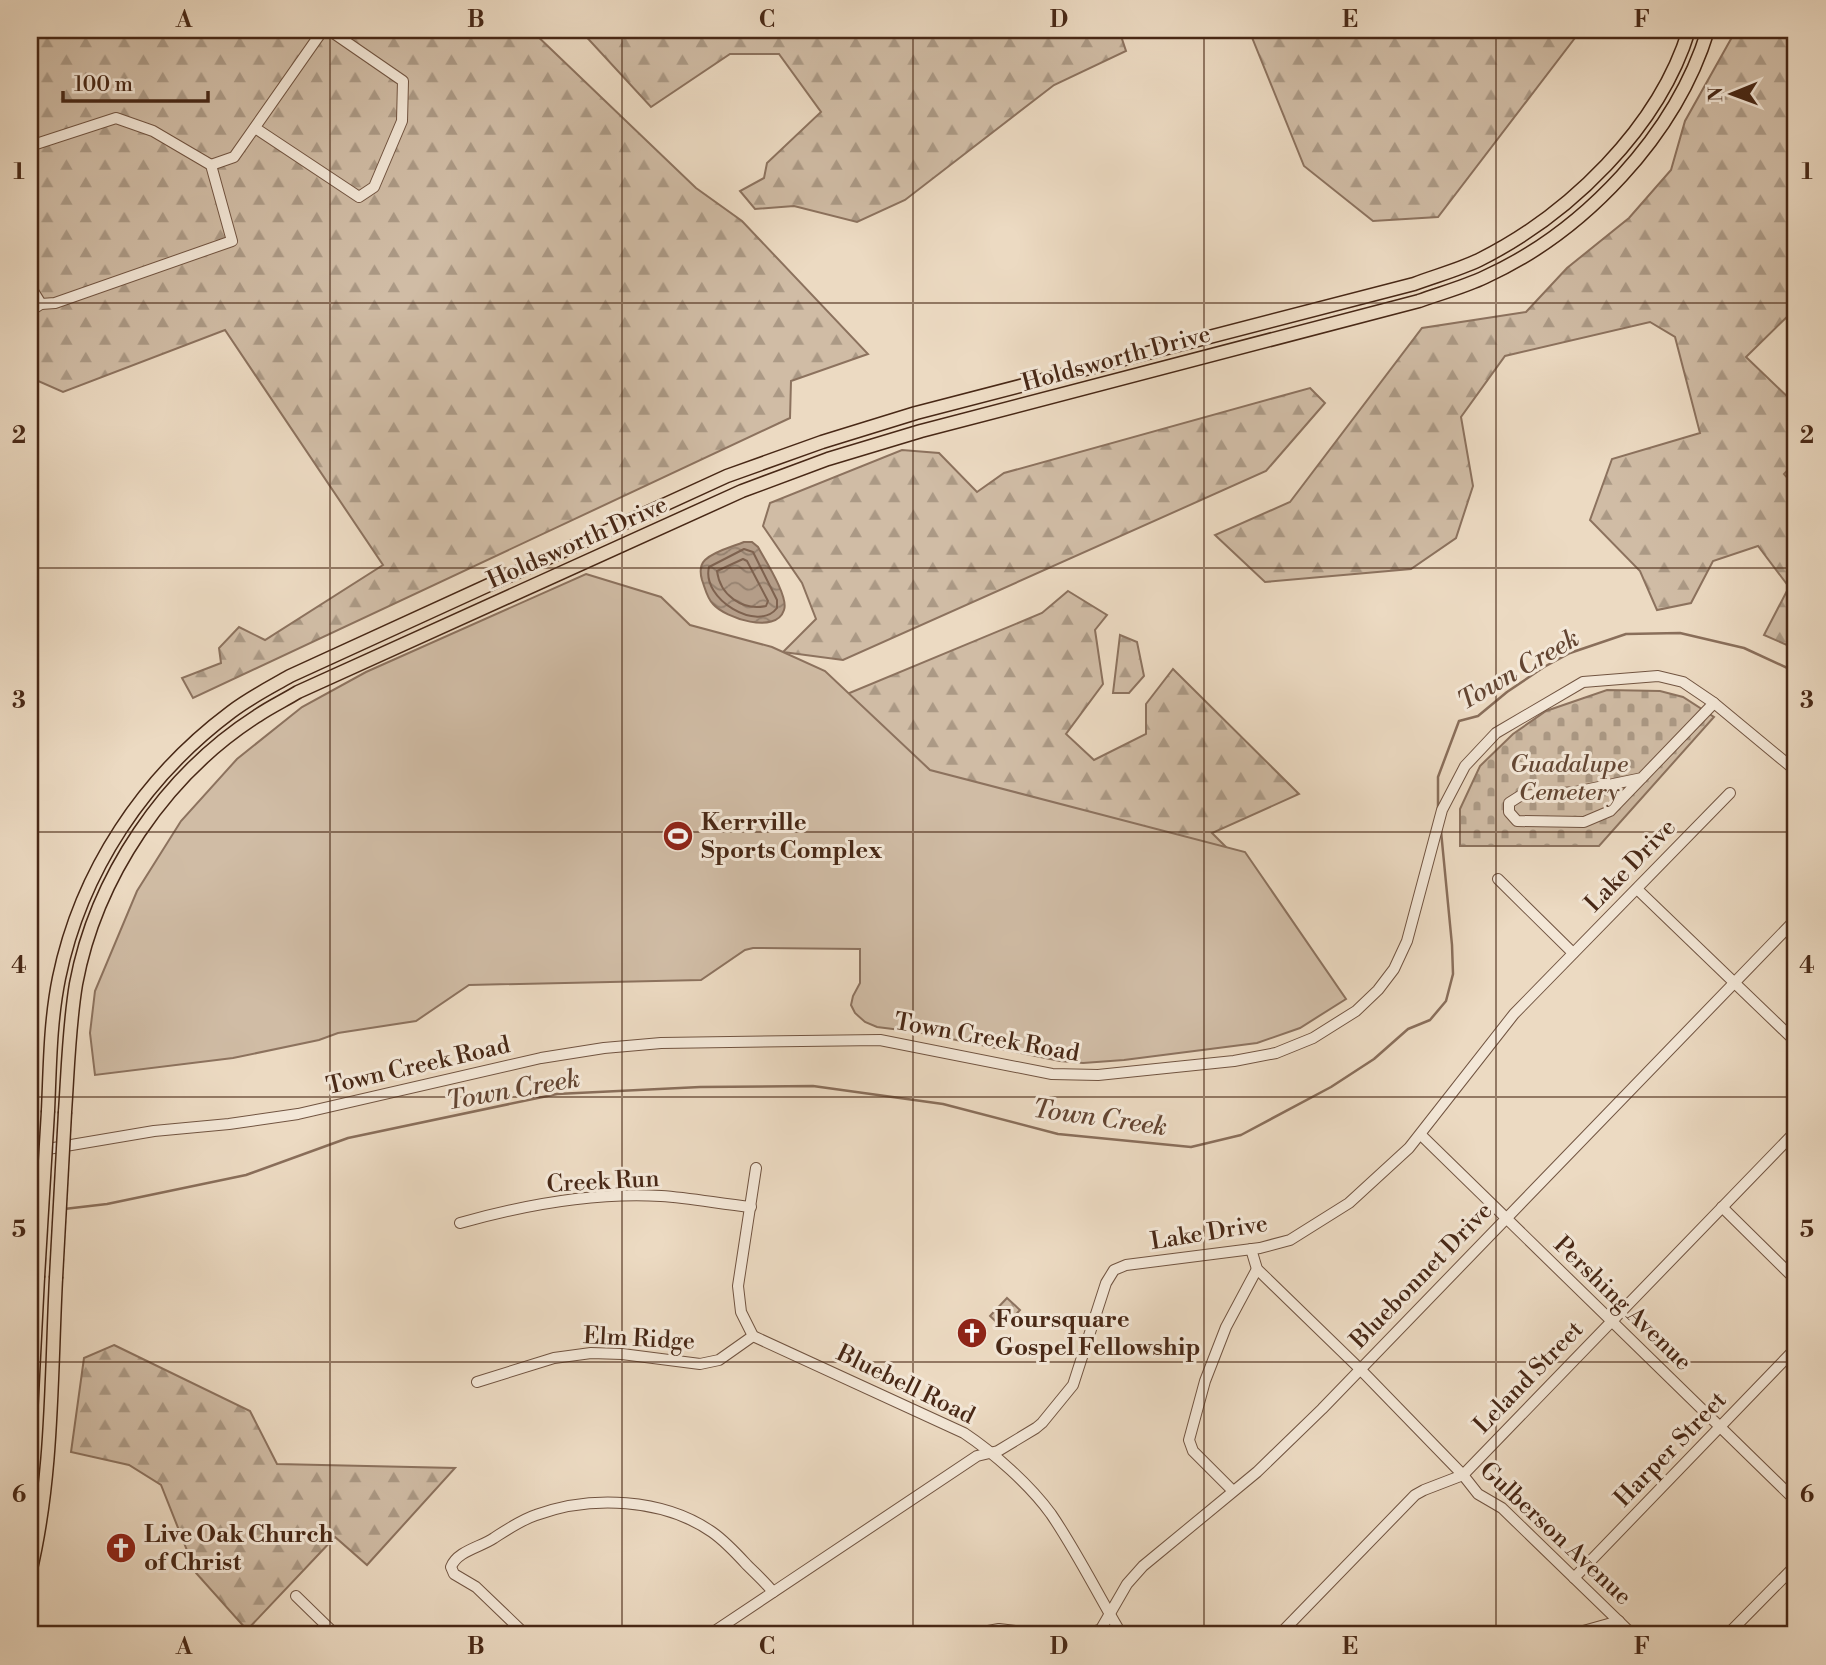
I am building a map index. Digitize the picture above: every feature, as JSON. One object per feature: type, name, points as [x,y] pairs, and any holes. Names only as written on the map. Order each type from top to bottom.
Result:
[{"type":"main road","name":"Holdsworth Drive","points":[[30,1434],[53,1018],[69,939],[102,859],[127,817],[163,773],[232,710],[290,676],[727,476],[822,442],[916,413],[1414,284],[1477,261],[1525,234],[1573,200],[1619,153],[1660,95],[1689,30]]},
{"type":"main road","name":"Holdsworth Drive","points":[[30,1573],[45,1490],[65,1112],[71,1020],[77,982],[86,945],[118,867],[142,827],[176,785],[212,751],[255,717],[298,692],[742,491],[828,459],[921,431],[1419,301],[1485,278],[1534,250],[1584,214],[1633,164],[1675,104],[1708,30]]},
{"type":"main road","points":[[1210,337],[1214,355]]},
{"type":"main road","points":[[640,517],[648,533]]},
{"type":"street","points":[[211,165],[234,157],[323,30]]},
{"type":"street","points":[[254,128],[359,197],[374,187],[402,121],[403,81],[329,30]]},
{"type":"street","points":[[30,146],[116,118],[153,131],[211,165],[232,241],[55,303],[41,304],[30,311]]},
{"type":"street","points":[[30,286],[41,304]]},
{"type":"street","name":"Town Creek Road","points":[[30,1152],[154,1131],[298,1114],[541,1058],[638,1045],[880,1040],[1052,1074],[1098,1075],[1234,1061],[1276,1053],[1313,1038],[1356,1011],[1378,990],[1394,969],[1407,941],[1442,810],[1465,766],[1496,733],[1583,682],[1658,676],[1683,682],[1714,703],[1796,771]]},
{"type":"street","points":[[1643,778],[1584,791],[1520,796],[1509,803],[1508,812],[1517,821],[1592,820],[1611,811],[1643,778],[1714,703]]},
{"type":"street","name":"Lake Drive","points":[[709,1635],[977,1456],[998,1451],[1042,1423],[1073,1385],[1106,1283],[1114,1270],[1126,1265],[1251,1249],[1290,1240],[1340,1210],[1420,1135],[1514,1014],[1730,793]]},
{"type":"street","points":[[1498,878],[1573,953]]},
{"type":"street","points":[[1637,889],[1796,1042]]},
{"type":"street","name":"Bluebonnet Drive","points":[[1066,1635],[1099,1632],[1127,1584],[1143,1566],[1266,1463],[1796,919]]},
{"type":"street","name":"Leland Street","points":[[1279,1635],[1415,1496],[1423,1490],[1463,1475],[1796,1131]]},
{"type":"street","name":"Pershing Avenue","points":[[1420,1135],[1796,1501]]},
{"type":"street","points":[[753,1336],[741,1312],[738,1286],[757,1168]]},
{"type":"street","name":"Creek Run","points":[[460,1223],[497,1213],[582,1199],[664,1196],[751,1208]]},
{"type":"street","points":[[1722,1207],[1796,1280]]},
{"type":"street","name":"Gulberson Avenue","points":[[1251,1249],[1257,1269],[1360,1368],[1478,1494],[1502,1508],[1633,1635]]},
{"type":"street","points":[[1233,1491],[1193,1451],[1189,1440],[1205,1381],[1226,1327],[1257,1269]]},
{"type":"street","name":"Elm Ridge","points":[[477,1382],[554,1359],[590,1353],[622,1354],[700,1364],[719,1360],[753,1336]]},
{"type":"street","name":"Bluebell Road","points":[[753,1336],[964,1433],[990,1453],[1028,1488],[1051,1515],[1122,1635]]},
{"type":"street","name":"Harper Street","points":[[1574,1578],[1796,1348]]},
{"type":"street","points":[[30,1489],[45,1490]]},
{"type":"street","points":[[526,1635],[476,1587],[456,1576],[451,1567],[455,1558],[486,1544],[519,1522],[558,1509],[613,1502],[642,1505],[682,1517],[711,1531],[773,1592]]},
{"type":"street","points":[[1727,1635],[1796,1565]]},
{"type":"street","points":[[296,1596],[336,1635]]},
{"type":"street","points":[[1569,1635],[1619,1621]]},
{"type":"street","points":[[967,1635],[999,1629],[1051,1635]]},
{"type":"green space","points":[[30,30],[531,30],[696,188],[742,221],[868,354],[791,381],[790,418],[193,698],[182,678],[221,663],[219,648],[239,627],[265,640],[383,565],[225,330],[63,392],[36,380],[30,387]]},
{"type":"green space","points":[[580,30],[1119,30],[1126,51],[1054,85],[905,200],[857,222],[794,206],[755,209],[740,191],[764,178],[767,163],[821,112],[779,54],[730,54],[651,107]]},
{"type":"green space","points":[[1249,30],[1581,30],[1438,217],[1373,221],[1304,166]]},
{"type":"green space","points":[[1736,30],[1796,30],[1796,308],[1746,357],[1796,405],[1796,461],[1784,474],[1796,488],[1796,649],[1764,635],[1789,587],[1758,546],[1713,561],[1691,603],[1657,610],[1640,571],[1590,520],[1612,459],[1700,433],[1675,337],[1650,322],[1505,356],[1461,417],[1473,486],[1456,538],[1411,569],[1265,582],[1215,535],[1290,502],[1422,328],[1526,312],[1567,268],[1629,218],[1671,170],[1685,121]]},
{"type":"green space","points":[[1310,388],[1325,403],[1266,471],[843,660],[783,652],[816,619],[802,583],[763,526],[770,503],[902,450],[939,453],[977,492],[1004,473]]},
{"type":"green space","name":"Kerrville Sports Complex","points":[[586,574],[661,597],[690,625],[772,647],[825,671],[930,770],[1245,852],[1346,999],[1300,1028],[1257,1043],[1083,1063],[877,1027],[865,1022],[851,1005],[860,983],[860,949],[753,948],[745,950],[701,980],[469,985],[416,1021],[338,1033],[319,1040],[233,1058],[95,1075],[90,1033],[95,991],[137,891],[181,821],[237,759],[302,707],[366,672]]},
{"type":"green space","points":[[1068,591],[1107,615],[1095,630],[1103,684],[1066,734],[1094,760],[1146,734],[1146,704],[1173,669],[1299,794],[1212,833],[1258,879],[1128,895],[811,709],[1042,613]]},
{"type":"green space","points":[[1120,635],[1137,642],[1144,676],[1129,693],[1113,693]]},
{"type":"green space","name":"Guadalupe Cemetery","points":[[1607,690],[1660,691],[1683,697],[1714,717],[1599,846],[1460,846],[1460,809],[1480,766],[1513,734],[1546,711]]},
{"type":"green space","points":[[1007,1298],[1020,1310],[1003,1328],[990,1316]]},
{"type":"green space","points":[[114,1345],[250,1411],[277,1464],[455,1468],[367,1565],[335,1537],[247,1630],[196,1573],[161,1485],[129,1465],[71,1452],[84,1358]]},
{"type":"water","points":[[744,542],[752,542],[758,547],[783,596],[784,610],[771,622],[750,622],[728,614],[713,604],[705,590],[700,572],[703,562],[713,554]]},
{"type":"waterway","name":"Town Creek","points":[[1438,810],[1438,777],[1459,721],[1478,716],[1507,692],[1570,653],[1626,634],[1680,633],[1744,648],[1796,672]]},
{"type":"waterway","name":"Town Creek","points":[[64,1209],[107,1204],[246,1175],[348,1138],[557,1094],[700,1087],[813,1086],[943,1104],[1058,1134],[1191,1147],[1241,1135],[1331,1087],[1374,1059],[1408,1029],[1430,1020],[1446,1001],[1453,974],[1441,831]]},
{"type":"place","name":"Kerrville Sports Complex","points":[[678,836]]},
{"type":"place","name":"Foursquare Gospel Fellowship","points":[[972,1333]]},
{"type":"place","name":"Live Oak Church of Christ","points":[[121,1548]]}]
